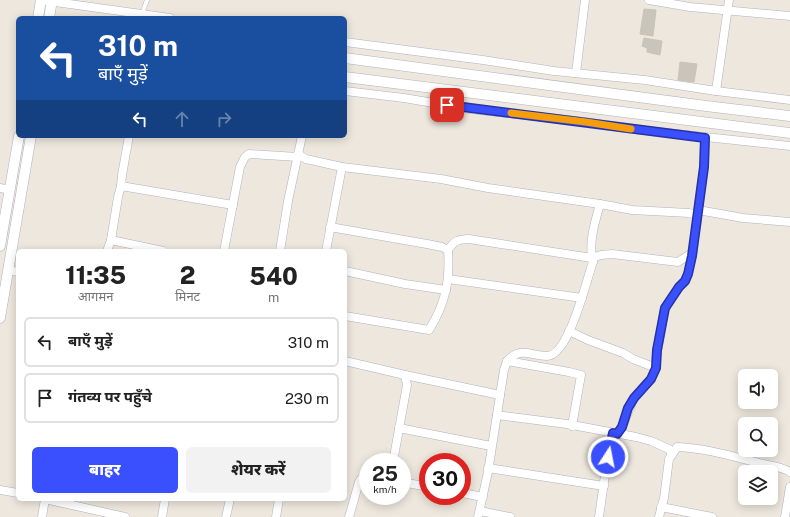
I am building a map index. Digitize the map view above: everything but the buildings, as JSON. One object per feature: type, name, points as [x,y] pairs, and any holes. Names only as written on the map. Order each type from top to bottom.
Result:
[{"type":"street","points":[[39,16],[41,0],[156,16]]},
{"type":"street","points":[[649,0],[690,7],[790,16]]},
{"type":"street","points":[[716,91],[729,0]]},
{"type":"street","points":[[49,16],[52,1]]},
{"type":"street","points":[[576,73],[583,1]]},
{"type":"street","points":[[347,42],[790,100]]},
{"type":"street","points":[[347,58],[790,116]]},
{"type":"street","points":[[347,77],[790,133]]},
{"type":"street","points":[[347,91],[404,98],[468,109],[586,122],[705,138],[790,146]]},
{"type":"street","points":[[0,246],[5,189],[18,138]]},
{"type":"street","points":[[0,318],[31,138]]},
{"type":"street","points":[[109,249],[129,138]]},
{"type":"street","points":[[280,249],[288,201],[302,138]]},
{"type":"street","points":[[599,517],[610,447],[615,434],[622,427],[628,408],[634,398],[651,379],[656,368],[656,359],[665,308],[679,287],[685,281],[692,252],[698,213],[704,167],[705,138]]},
{"type":"street","points":[[224,249],[240,167],[245,157],[249,154],[298,155],[306,159],[342,167],[441,179],[495,189],[632,210],[698,213],[790,222]]},
{"type":"street","points":[[326,249],[342,167]]},
{"type":"street","points":[[121,186],[233,205]]},
{"type":"street","points":[[510,517],[479,514],[504,370],[507,361],[516,353],[525,352],[549,356],[557,353],[570,331],[593,262],[591,253],[594,227],[600,204]]},
{"type":"street","points":[[330,227],[442,246],[448,250]]},
{"type":"street","points":[[347,316],[429,330],[434,322],[446,290],[448,279],[448,250],[453,242],[459,239],[469,239],[592,258],[612,254],[678,262],[692,252]]},
{"type":"street","points":[[111,240],[154,249]]},
{"type":"street","points":[[347,271],[405,284],[446,290]]},
{"type":"street","points":[[448,279],[582,298]]},
{"type":"street","points":[[570,331],[656,368]]},
{"type":"street","points":[[507,361],[581,375],[572,426]]},
{"type":"street","points":[[347,362],[405,376],[500,395]]},
{"type":"street","points":[[395,453],[407,385],[405,376]]},
{"type":"street","points":[[497,414],[651,441],[669,448],[672,455]]},
{"type":"street","points":[[399,428],[491,446]]},
{"type":"street","points":[[659,517],[669,468],[669,459],[676,447],[693,448],[779,467],[790,472]]},
{"type":"street","points":[[488,468],[604,486]]},
{"type":"street","points":[[349,517],[359,482]]},
{"type":"street","points":[[785,517],[790,487]]},
{"type":"street","points":[[0,490],[16,493]]},
{"type":"street","points":[[471,495],[482,497]]},
{"type":"street","points":[[42,517],[45,501]]},
{"type":"street","points":[[54,501],[125,517]]},
{"type":"street","points":[[162,517],[165,501]]},
{"type":"street","points":[[226,517],[230,501]]},
{"type":"street","points":[[276,517],[280,501]]},
{"type":"street","points":[[661,507],[712,517]]},
{"type":"lane","points":[[142,14],[147,0]]},
{"type":"slow traffic","points":[[511,113],[631,129]]},
{"type":"route","points":[[447,105],[468,109],[513,113],[705,138],[704,167],[692,256],[688,274],[685,281],[671,297],[665,308],[657,350],[656,368],[651,379],[634,398],[628,408],[622,427],[617,434],[613,433],[608,457]]}]
